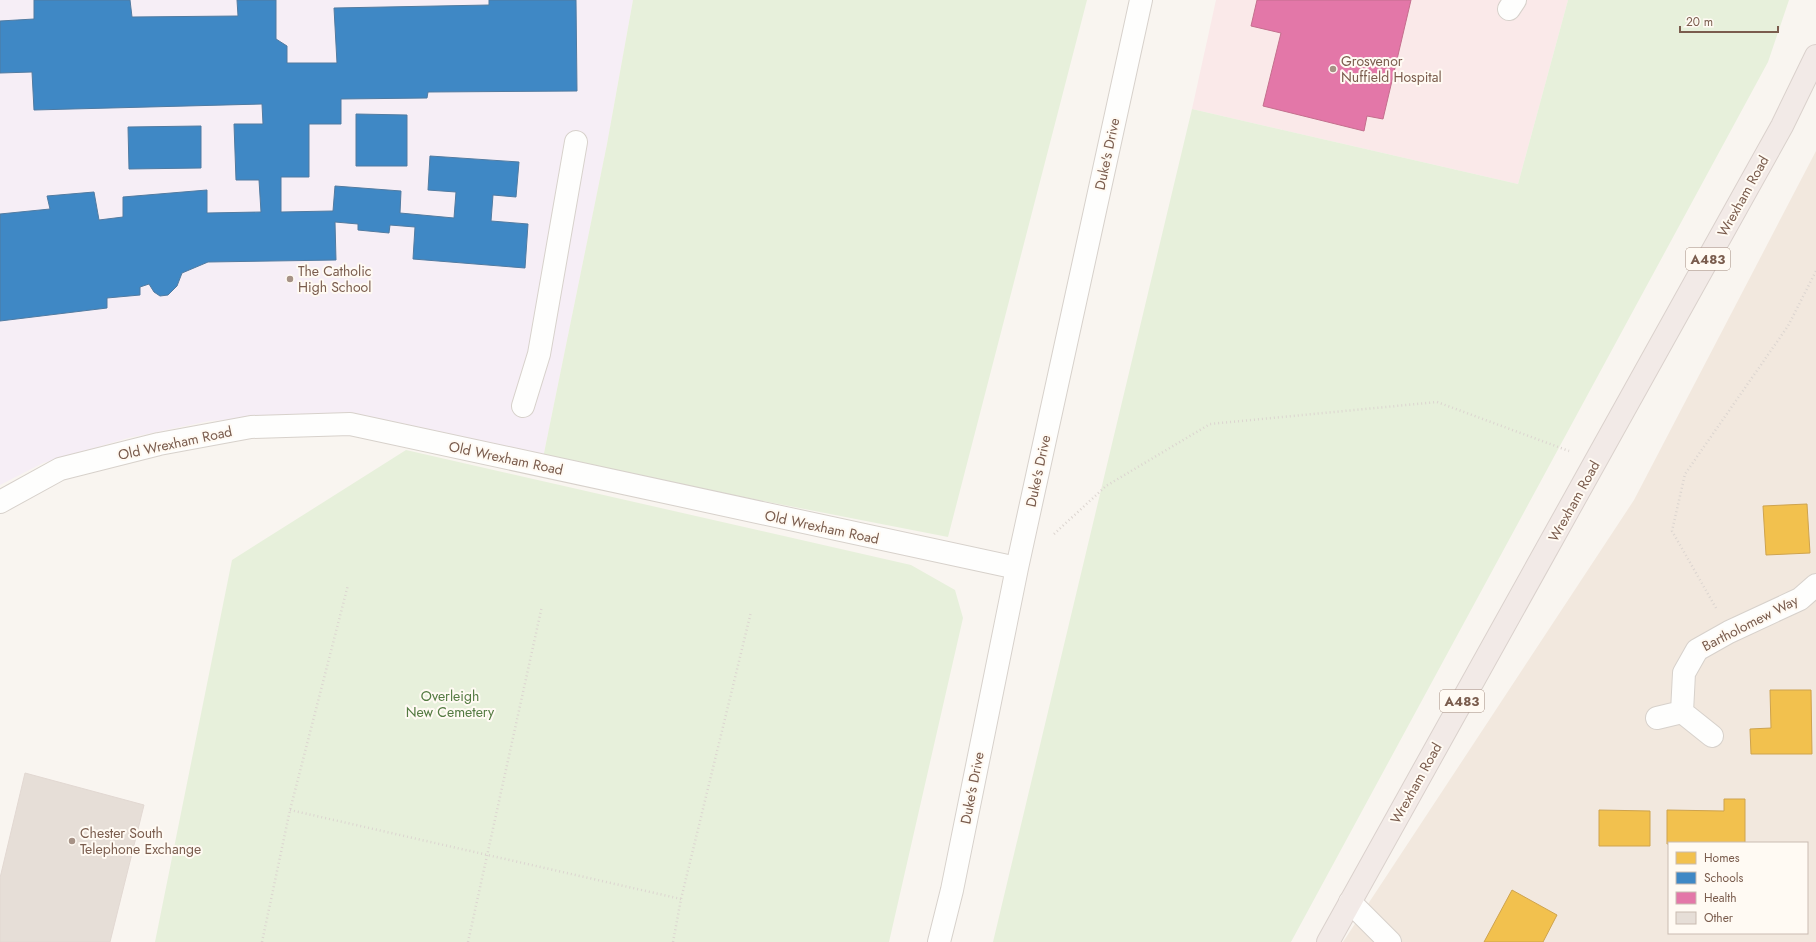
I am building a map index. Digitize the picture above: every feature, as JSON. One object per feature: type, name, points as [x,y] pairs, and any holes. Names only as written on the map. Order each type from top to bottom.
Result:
[{"type":"highway","name":"Wrexham Road","points":[[1328,942],[1597,461],[1782,126],[1816,56]]},
{"type":"street","name":"Duke's Drive","points":[[939,942],[952,890],[1017,568],[1140,0]]},
{"type":"street","points":[[523,406],[539,354],[576,142]]},
{"type":"street","name":"Old Wrexham Road","points":[[0,502],[60,469],[159,444],[251,427],[350,424],[1017,568]]},
{"type":"street","name":"Bartholomew Way","points":[[1682,712],[1684,673],[1697,650],[1729,632],[1800,599],[1816,585]]},
{"type":"street","points":[[1657,718],[1682,712],[1712,736]]},
{"type":"street","points":[[1350,902],[1390,942]]},
{"type":"path","points":[[1729,632],[1672,531],[1685,474],[1788,326],[1816,271]]},
{"type":"path","points":[[1050,538],[1106,486],[1210,424],[1437,402],[1597,461]]},
{"type":"path","points":[[262,942],[290,810],[348,584]]},
{"type":"path","points":[[468,942],[542,606]]},
{"type":"path","points":[[673,942],[681,899],[751,612]]},
{"type":"path","points":[[290,810],[681,899]]},
{"type":"shaded area","name":"The Catholic High School","points":[[0,0],[633,0],[607,144],[543,458],[290,415],[209,421],[128,438],[43,463],[0,485]]},
{"type":"shaded area","points":[[1216,0],[1568,0],[1518,184],[1192,109]]},
{"type":"shaded area","points":[[1816,151],[1816,942],[1343,942],[1634,500]]},
{"type":"green space","points":[[633,0],[1087,0],[948,537],[543,458],[607,144]]},
{"type":"green space","points":[[1568,0],[1789,0],[1768,62],[1291,942],[993,942],[1192,109],[1518,184]]},
{"type":"green space","name":"Overleigh New Cemetery","points":[[406,450],[911,565],[955,590],[963,618],[889,942],[155,942],[232,560]]},
{"type":"building: Homes","points":[[1807,504],[1810,553],[1766,555],[1763,506]]},
{"type":"building: Homes","points":[[1770,690],[1811,690],[1812,754],[1751,754],[1750,729],[1771,728]]},
{"type":"building: Homes","points":[[1724,799],[1745,799],[1745,842],[1668,842],[1667,844],[1667,810],[1724,811]]},
{"type":"building: Homes","points":[[1599,810],[1650,811],[1650,846],[1599,846]]},
{"type":"building: Homes","points":[[1512,890],[1557,915],[1543,942],[1484,942]]},
{"type":"building: Schools","points":[[34,0],[130,0],[132,17],[238,16],[237,0],[276,0],[276,39],[287,46],[287,63],[337,63],[334,8],[489,5],[489,0],[576,0],[577,91],[428,92],[427,98],[341,99],[341,124],[309,124],[309,177],[281,177],[281,212],[333,211],[335,186],[401,191],[400,213],[454,218],[456,192],[428,190],[430,156],[519,162],[516,197],[493,195],[491,221],[528,224],[525,268],[413,259],[415,227],[390,225],[389,233],[358,230],[358,224],[335,222],[336,260],[208,262],[182,273],[177,286],[168,295],[160,296],[154,292],[149,284],[140,287],[140,295],[107,298],[107,308],[0,321],[0,214],[50,209],[47,196],[94,192],[99,220],[123,217],[123,197],[207,190],[207,213],[261,212],[259,180],[236,180],[234,124],[263,124],[262,104],[34,110],[32,72],[0,73],[0,21],[34,19]]},
{"type":"building: Schools","points":[[356,114],[407,115],[407,166],[356,166]]},
{"type":"building: Schools","points":[[201,126],[201,168],[129,169],[128,127]]},
{"type":"building: Health","name":"Grosvenor Nuffield Hospital","points":[[1257,0],[1411,0],[1383,119],[1367,116],[1364,131],[1263,106],[1281,33],[1251,26]]},
{"type":"building: Other","name":"Chester South Telephone Exchange","points":[[25,773],[144,805],[110,942],[0,942],[0,878]]},
{"type":"place","name":"Grosvenor Nuffield Hospital","points":[[1333,69]]},
{"type":"place","name":"The Catholic High School","points":[[290,279]]},
{"type":"place","name":"Chester South Telephone Exchange","points":[[72,841]]}]
